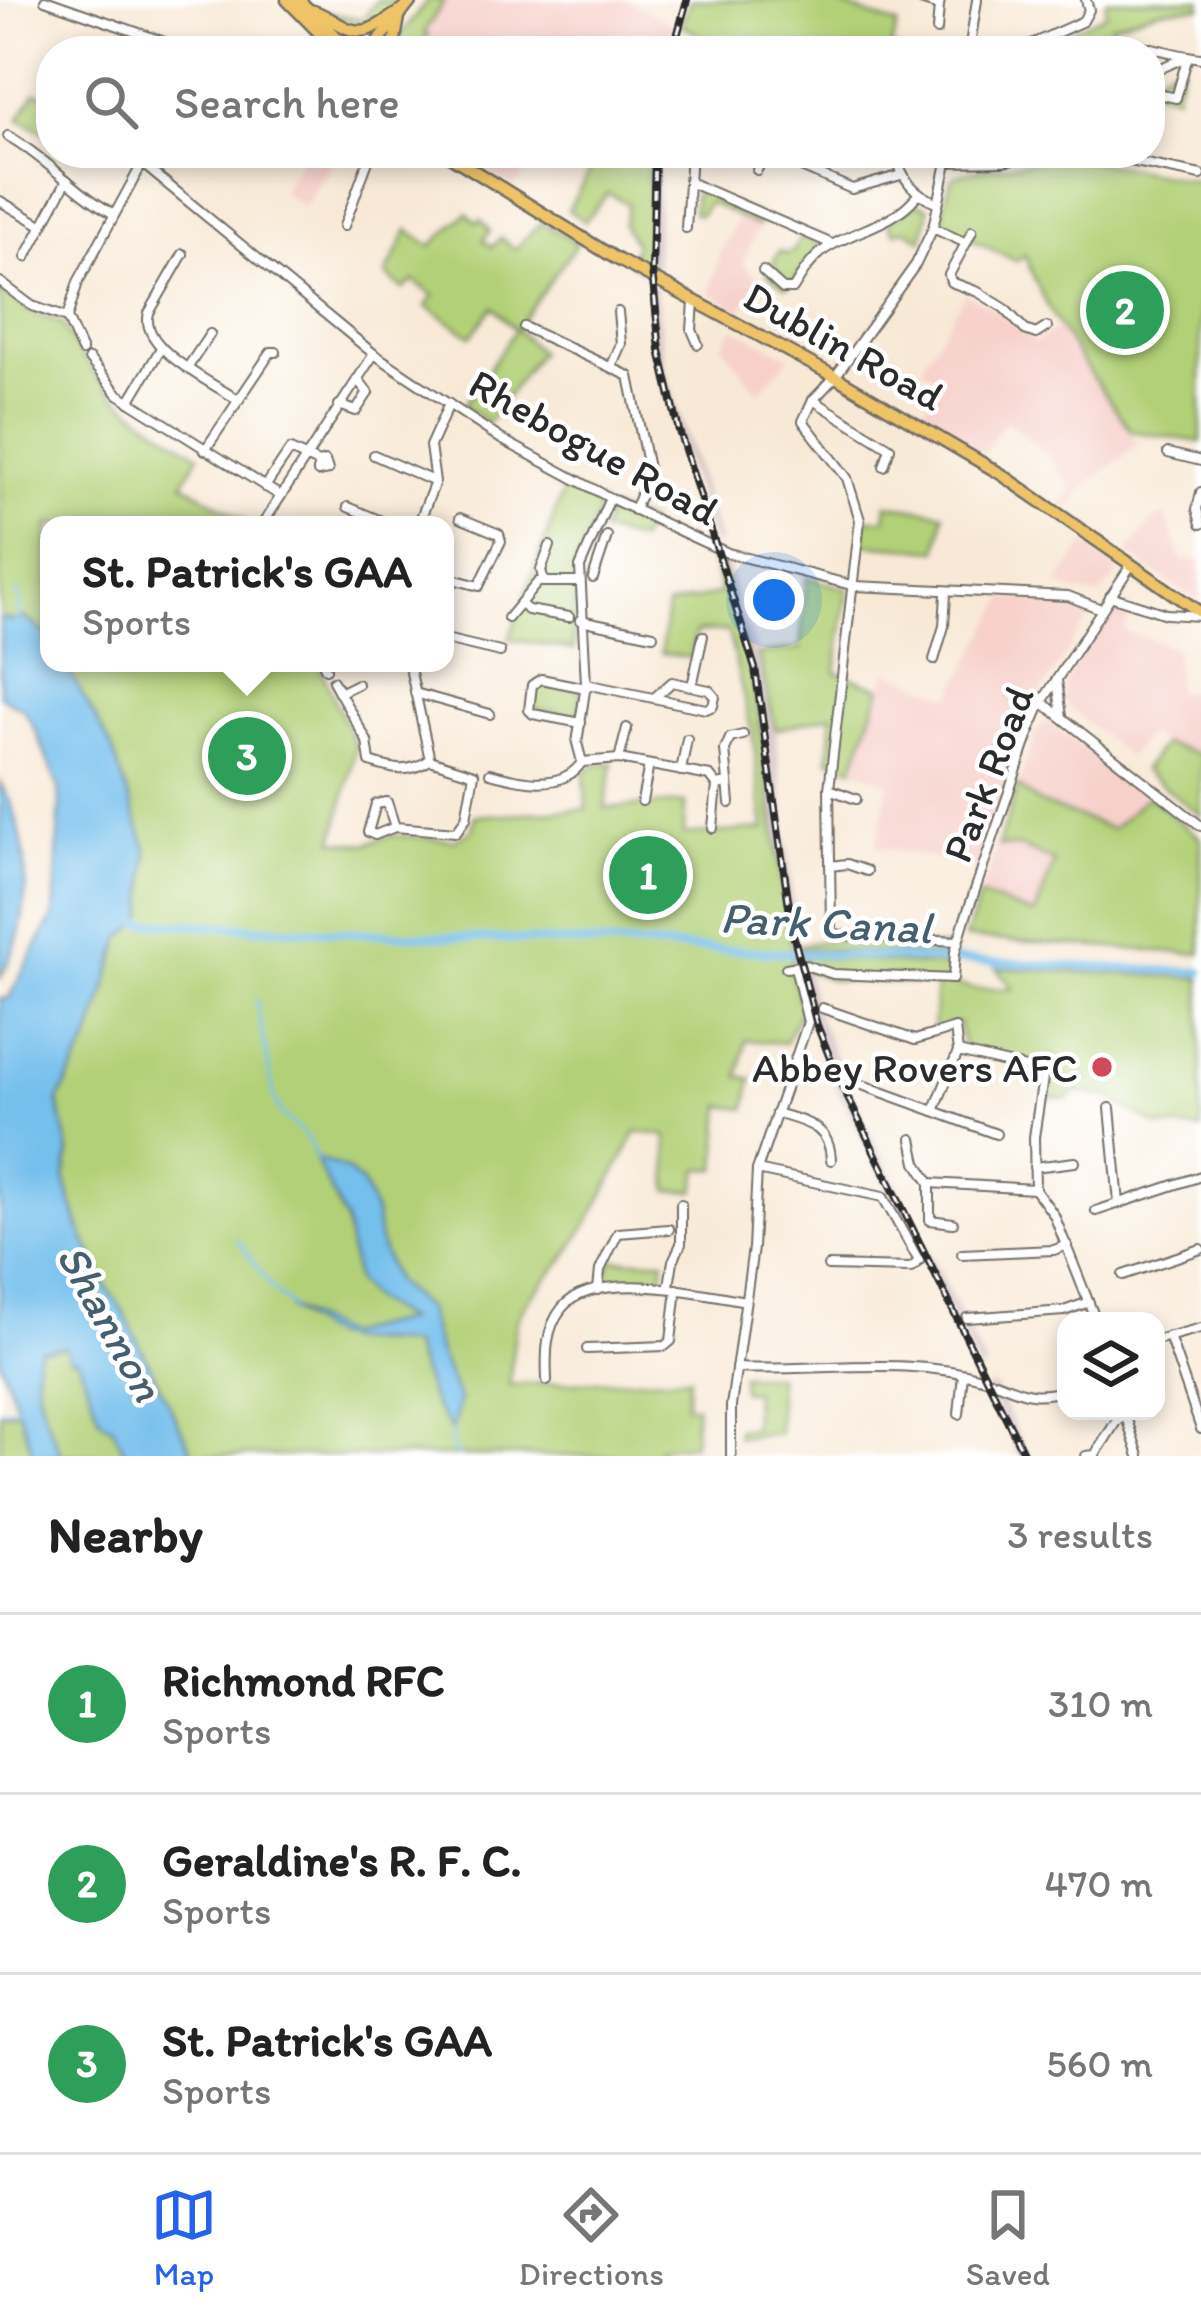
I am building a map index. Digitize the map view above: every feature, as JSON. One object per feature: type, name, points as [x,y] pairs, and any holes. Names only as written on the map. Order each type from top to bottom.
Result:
[{"type":"main road","points":[[287,0],[322,36]]},
{"type":"main road","points":[[299,0],[337,36]]},
{"type":"main road","points":[[310,10],[340,26],[362,31],[405,9]]},
{"type":"main road","points":[[380,36],[405,9]]},
{"type":"main road","name":"Dublin Road","points":[[470,168],[694,302],[1001,474],[1201,615]]},
{"type":"street","points":[[45,0],[147,36]]},
{"type":"street","points":[[920,0],[940,3],[937,30]]},
{"type":"street","points":[[972,36],[977,0]]},
{"type":"street","points":[[1050,36],[1083,21],[1089,10],[1086,0]]},
{"type":"street","points":[[1165,54],[1201,58]]},
{"type":"street","points":[[1165,66],[1188,56]]},
{"type":"street","points":[[1165,95],[1176,98],[1188,56]]},
{"type":"street","points":[[8,136],[36,152]]},
{"type":"street","points":[[1165,167],[1201,175]]},
{"type":"street","points":[[51,168],[114,214]]},
{"type":"street","points":[[67,318],[79,281],[142,168]]},
{"type":"street","name":"Rhebogue Road","points":[[148,168],[374,354],[501,440],[634,510],[728,553],[855,586],[946,594],[1068,596],[1101,610]]},
{"type":"street","points":[[344,226],[365,168]]},
{"type":"street","points":[[686,228],[690,168]]},
{"type":"street","points":[[803,168],[852,189],[901,175]]},
{"type":"street","points":[[899,168],[916,195],[938,203]]},
{"type":"street","points":[[946,168],[933,228],[916,264],[804,416],[805,427],[847,478],[858,503],[855,586],[829,789],[833,933],[957,947]]},
{"type":"street","points":[[26,257],[67,180]]},
{"type":"street","points":[[689,182],[834,244]]},
{"type":"street","points":[[763,271],[783,290],[793,289],[808,265],[834,244],[892,217],[916,195]]},
{"type":"street","points":[[0,201],[43,226]]},
{"type":"street","points":[[933,228],[966,243]]},
{"type":"street","points":[[972,231],[951,282],[1004,308],[1024,330],[1036,334],[1047,327]]},
{"type":"street","points":[[183,254],[146,323],[160,348],[238,400]]},
{"type":"street","points":[[0,282],[32,306],[67,318],[86,355],[118,394],[279,495]]},
{"type":"street","points":[[694,302],[692,330],[698,344]]},
{"type":"street","points":[[612,365],[621,344],[618,312]]},
{"type":"street","points":[[524,327],[629,376],[649,473],[634,510]]},
{"type":"street","points":[[188,367],[211,334]]},
{"type":"street","points":[[129,401],[160,348]]},
{"type":"street","points":[[205,450],[271,352],[276,352]]},
{"type":"street","points":[[267,516],[374,354]]},
{"type":"street","points":[[339,405],[356,411],[368,393],[357,379]]},
{"type":"street","points":[[813,400],[890,448],[884,466]]},
{"type":"street","points":[[422,516],[435,482],[430,446],[449,404]]},
{"type":"street","points":[[265,487],[290,450],[318,463]]},
{"type":"street","points":[[1168,453],[1201,461]]},
{"type":"street","points":[[374,455],[435,482]]},
{"type":"street","points":[[1201,492],[1196,509],[1201,524]]},
{"type":"street","points":[[490,773],[551,781],[576,771],[582,762],[577,743],[586,686],[580,582],[586,553],[610,498]]},
{"type":"street","points":[[349,507],[370,516]]},
{"type":"street","points":[[454,579],[479,586],[501,541],[499,534],[460,518]]},
{"type":"street","points":[[592,578],[608,536]]},
{"type":"street","points":[[543,579],[541,570],[550,546]]},
{"type":"street","points":[[586,553],[600,557]]},
{"type":"street","name":"Park Road","points":[[776,1113],[808,1022],[790,968],[805,965],[833,974],[953,979],[957,947],[1042,703],[1131,565]]},
{"type":"street","points":[[543,579],[580,582]]},
{"type":"street","points":[[508,618],[543,579]]},
{"type":"street","points":[[934,659],[944,626],[946,594]]},
{"type":"street","points":[[1110,596],[1166,614],[1201,615]]},
{"type":"street","points":[[520,604],[528,610],[569,617]]},
{"type":"street","points":[[580,620],[653,635]]},
{"type":"street","points":[[692,686],[703,636]]},
{"type":"street","points":[[454,640],[500,652]]},
{"type":"street","points":[[411,672],[430,760]]},
{"type":"street","points":[[1057,678],[1061,717]]},
{"type":"street","points":[[581,723],[533,714],[529,710],[532,685],[541,679],[706,709],[712,706],[714,694],[672,682],[654,698]]},
{"type":"street","points":[[333,681],[367,741],[370,762],[398,771],[415,769],[430,760],[474,774],[456,832],[395,827],[375,836],[368,832],[376,804],[387,802],[395,827]]},
{"type":"street","points":[[339,693],[356,684]]},
{"type":"street","points":[[416,693],[490,714]]},
{"type":"street","points":[[1042,703],[1201,826]]},
{"type":"street","points":[[620,759],[627,728]]},
{"type":"street","points":[[712,828],[723,784],[726,743],[743,735]]},
{"type":"street","points":[[681,771],[687,739]]},
{"type":"street","points":[[582,762],[620,759],[710,776],[723,784],[730,802]]},
{"type":"street","points":[[642,801],[649,765]]},
{"type":"street","points":[[829,789],[856,800]]},
{"type":"street","points":[[830,866],[847,864],[867,871]]},
{"type":"street","points":[[822,1008],[915,1040],[956,1028],[958,1052],[934,1111]]},
{"type":"street","points":[[958,1052],[1038,1071],[1043,1078],[1034,1137],[1035,1189],[1054,1214],[1093,1312]]},
{"type":"street","points":[[854,1082],[996,1133]]},
{"type":"street","points":[[1110,1108],[1119,1204]]},
{"type":"street","points":[[731,1456],[757,1170],[776,1113],[817,1126],[827,1138],[831,1160]]},
{"type":"street","points":[[912,1139],[917,1162],[930,1183],[930,1220],[953,1223]]},
{"type":"street","points":[[1034,1167],[1076,1162]]},
{"type":"street","points":[[757,1170],[883,1197],[919,1261],[911,1268],[828,1266]]},
{"type":"street","points":[[1096,1211],[1201,1176]]},
{"type":"street","points":[[930,1183],[1035,1189]]},
{"type":"street","points":[[587,1349],[665,1346],[670,1341],[681,1204]]},
{"type":"street","points":[[598,1290],[600,1270],[618,1233],[669,1229]]},
{"type":"street","points":[[962,1254],[1054,1250],[1067,1245]]},
{"type":"street","points":[[1123,1275],[1201,1249]]},
{"type":"street","points":[[547,1381],[547,1346],[556,1319],[564,1305],[578,1296],[598,1290],[673,1288],[746,1300]]},
{"type":"street","points":[[967,1318],[1064,1311],[1089,1302]]},
{"type":"street","points":[[1165,1337],[1201,1328]]},
{"type":"street","points":[[1169,1336],[1201,1429]]},
{"type":"street","points":[[736,1368],[910,1367],[963,1374],[1025,1395],[1057,1392]]},
{"type":"street","points":[[958,1414],[963,1374]]},
{"type":"street","points":[[1086,1456],[1095,1455],[1117,1420]]},
{"type":"street","points":[[1126,1420],[1139,1456]]},
{"type":"shaded area","points":[[445,0],[626,0],[674,25],[668,36],[428,36],[424,32]]},
{"type":"shaded area","points":[[296,168],[329,168],[304,207],[281,192]]},
{"type":"shaded area","points":[[480,168],[526,168],[512,185]]},
{"type":"shaded area","points":[[649,168],[659,168],[656,277],[647,272]]},
{"type":"shaded area","points":[[739,216],[758,226],[743,263],[758,279],[740,311],[709,293],[722,249]]},
{"type":"shaded area","points":[[648,282],[655,286],[666,370],[720,545],[713,542],[657,372]]},
{"type":"shaded area","points":[[965,294],[992,308],[1035,343],[1058,328],[1138,445],[1084,486],[1068,509],[1063,506],[1073,487],[1053,460],[1006,420],[982,454],[918,417],[942,380],[921,367]]},
{"type":"shaded area","points":[[734,328],[790,357],[759,392],[722,345]]},
{"type":"shaded area","points":[[1165,515],[1182,561],[1201,560],[1201,604],[1127,553],[1155,519]]},
{"type":"shaded area","points":[[1086,543],[1117,568],[1116,577],[1098,596],[1058,584]]},
{"type":"shaded area","points":[[716,554],[723,556],[758,654],[776,730],[796,931],[788,926],[744,643]]},
{"type":"shaded area","points":[[1006,598],[1074,601],[1092,612],[1025,728],[979,868],[876,846],[890,783],[853,768],[887,672],[951,696]]},
{"type":"shaded area","points":[[1113,604],[1131,610],[1124,631],[1175,648],[1176,693],[1201,691],[1201,755],[1162,744],[1148,733],[1128,757],[1064,703],[1064,687],[1077,659]]},
{"type":"shaded area","points":[[1047,720],[1147,796],[1113,829],[1039,803],[1018,786],[1038,728]]},
{"type":"shaded area","points":[[998,846],[1021,847],[1054,861],[1035,915],[980,896]]},
{"type":"shaded area","points":[[796,969],[806,970],[818,1016],[844,1077],[985,1366],[981,1374],[831,1077]]},
{"type":"shaded area","points":[[986,1385],[995,1387],[1028,1456],[1018,1456]]},
{"type":"green space","points":[[377,0],[402,0],[383,18],[366,25],[325,12],[363,19]]},
{"type":"green space","points":[[428,0],[445,0],[424,32],[427,36],[400,36]]},
{"type":"green space","points":[[690,0],[843,0],[842,6],[898,25],[894,36],[701,36],[682,25]]},
{"type":"green space","points":[[1106,0],[1201,0],[1201,7],[1158,10],[1111,25],[1115,36],[1057,36],[1106,14]]},
{"type":"green space","points":[[1182,65],[1175,95],[1165,93],[1165,70]]},
{"type":"green space","points":[[36,92],[36,128],[19,119]]},
{"type":"green space","points":[[592,168],[649,168],[647,272],[630,263],[635,244],[623,224],[628,204],[608,193],[585,221],[568,210]]},
{"type":"green space","points":[[988,168],[1129,168],[1201,182],[1201,442],[1131,431],[1058,325],[1025,255],[1016,261],[942,225],[950,183],[958,175]]},
{"type":"green space","points":[[695,188],[763,218],[758,226],[709,202],[700,215],[693,213]]},
{"type":"green space","points":[[917,203],[929,208],[922,240],[906,230],[895,232],[888,223]]},
{"type":"green space","points":[[467,213],[490,231],[483,240],[492,247],[501,238],[515,249],[541,222],[577,243],[516,329],[539,352],[488,423],[464,405],[515,330],[493,307],[471,336],[426,306],[434,296],[414,281],[403,289],[386,275],[408,230],[431,246]]},
{"type":"green space","points":[[801,236],[822,247],[785,287],[768,274],[779,251],[794,251]]},
{"type":"green space","points":[[0,288],[28,311],[62,323],[90,367],[120,400],[199,455],[183,483],[236,516],[40,516],[40,630],[31,623],[0,618]]},
{"type":"green space","points":[[565,486],[601,504],[575,568],[574,650],[509,639]]},
{"type":"green space","points":[[887,504],[944,513],[938,550],[864,544],[864,519],[885,519]]},
{"type":"green space","points":[[611,509],[648,522],[640,541],[601,532]]},
{"type":"green space","points":[[711,554],[716,554],[744,643],[759,718],[790,966],[804,1020],[798,1015],[785,1043],[746,1040],[739,1076],[752,1079],[746,1109],[722,1106],[717,1169],[699,1169],[695,1191],[669,1191],[667,1136],[637,1131],[578,1239],[521,1312],[510,1385],[689,1377],[686,1405],[696,1406],[693,1444],[658,1448],[664,1456],[194,1456],[122,1309],[107,1288],[80,1229],[65,1180],[69,1152],[58,1101],[90,1039],[122,936],[145,913],[147,850],[111,746],[69,672],[322,672],[356,747],[334,841],[366,844],[392,835],[453,840],[472,830],[475,816],[587,809],[584,772],[613,763],[605,808],[685,803],[684,835],[764,829],[753,737],[728,631],[696,632],[691,658],[661,653],[667,606],[721,593]],"holes":[[[316,1159],[345,1169],[362,1184],[395,1283],[427,1310],[459,1400],[452,1428],[411,1344],[346,1340],[320,1330],[288,1307],[342,1335],[406,1320],[371,1299],[356,1282],[345,1220]]]},
{"type":"green space","points":[[807,577],[848,589],[836,672],[881,688],[853,768],[829,759],[832,715],[776,730],[758,654],[800,649]]},
{"type":"green space","points":[[538,682],[578,689],[578,716],[532,708]]},
{"type":"green space","points":[[1163,744],[1201,755],[1201,816],[1143,770]]},
{"type":"green space","points":[[1018,786],[1039,803],[1112,829],[1147,796],[1201,838],[1201,954],[965,938],[980,896],[1035,915],[1054,862],[1021,847],[998,846]]},
{"type":"green space","points":[[828,940],[953,948],[951,957],[799,945]]},
{"type":"green space","points":[[802,956],[950,967],[951,984],[974,989],[1014,989],[996,968],[1201,978],[1201,1130],[1158,1126],[1105,1096],[1076,1092],[1068,1099],[1047,1097],[1050,1076],[1046,1068],[1052,1056],[1038,1065],[968,1049],[963,1046],[959,1023],[933,1032],[936,984],[833,980],[806,970]]},
{"type":"green space","points":[[612,1260],[664,1260],[662,1281],[607,1284],[603,1281]]},
{"type":"green space","points":[[65,1347],[78,1359],[101,1420],[112,1426],[127,1456],[62,1456],[41,1403],[36,1375],[40,1348]]},
{"type":"green space","points":[[741,1375],[777,1375],[779,1433],[737,1437],[737,1429],[752,1428],[754,1391],[742,1391]]},
{"type":"green space","points":[[20,1410],[34,1456],[0,1456],[0,1413]]},
{"type":"water","name":"Shannon","points":[[25,617],[40,629],[40,672],[70,672],[111,746],[147,850],[145,913],[122,937],[90,1039],[58,1101],[69,1152],[65,1180],[80,1229],[194,1456],[127,1456],[112,1426],[101,1420],[78,1360],[69,1358],[65,1347],[40,1349],[36,1376],[62,1456],[34,1456],[0,1360],[0,998],[8,999],[54,915],[60,802],[36,731],[24,710],[0,696],[0,618],[15,622]]},
{"type":"water","points":[[0,782],[19,829],[26,880],[19,931],[0,978]]},
{"type":"water","points":[[315,1158],[345,1169],[362,1184],[395,1282],[427,1310],[459,1400],[452,1431],[434,1406],[412,1345],[336,1338],[288,1307],[342,1335],[406,1320],[371,1299],[356,1282],[345,1220]]},
{"type":"waterway","points":[[15,624],[21,603],[17,591]]},
{"type":"waterway","name":"Park Canal","points":[[132,922],[1201,972]]},
{"type":"waterway","points":[[256,1000],[275,1101],[282,1115],[305,1135],[318,1161]]},
{"type":"waterway","points":[[237,1239],[292,1308]]},
{"type":"waterway","points":[[0,1410],[22,1406]]},
{"type":"waterway","points":[[452,1431],[452,1451],[459,1456]]},
{"type":"railway","points":[[677,36],[687,0]]},
{"type":"railway","points":[[655,168],[652,271],[660,350],[679,431],[755,668],[793,934],[817,1025],[837,1076],[1025,1456]]},
{"type":"place","name":"Geraldine's R. F. C.","points":[[1125,310]]},
{"type":"place","name":"St. Patrick's GAA","points":[[247,756]]},
{"type":"place","name":"Richmond RFC","points":[[648,875]]},
{"type":"place","name":"Abbey Rovers AFC","points":[[1102,1067]]}]
